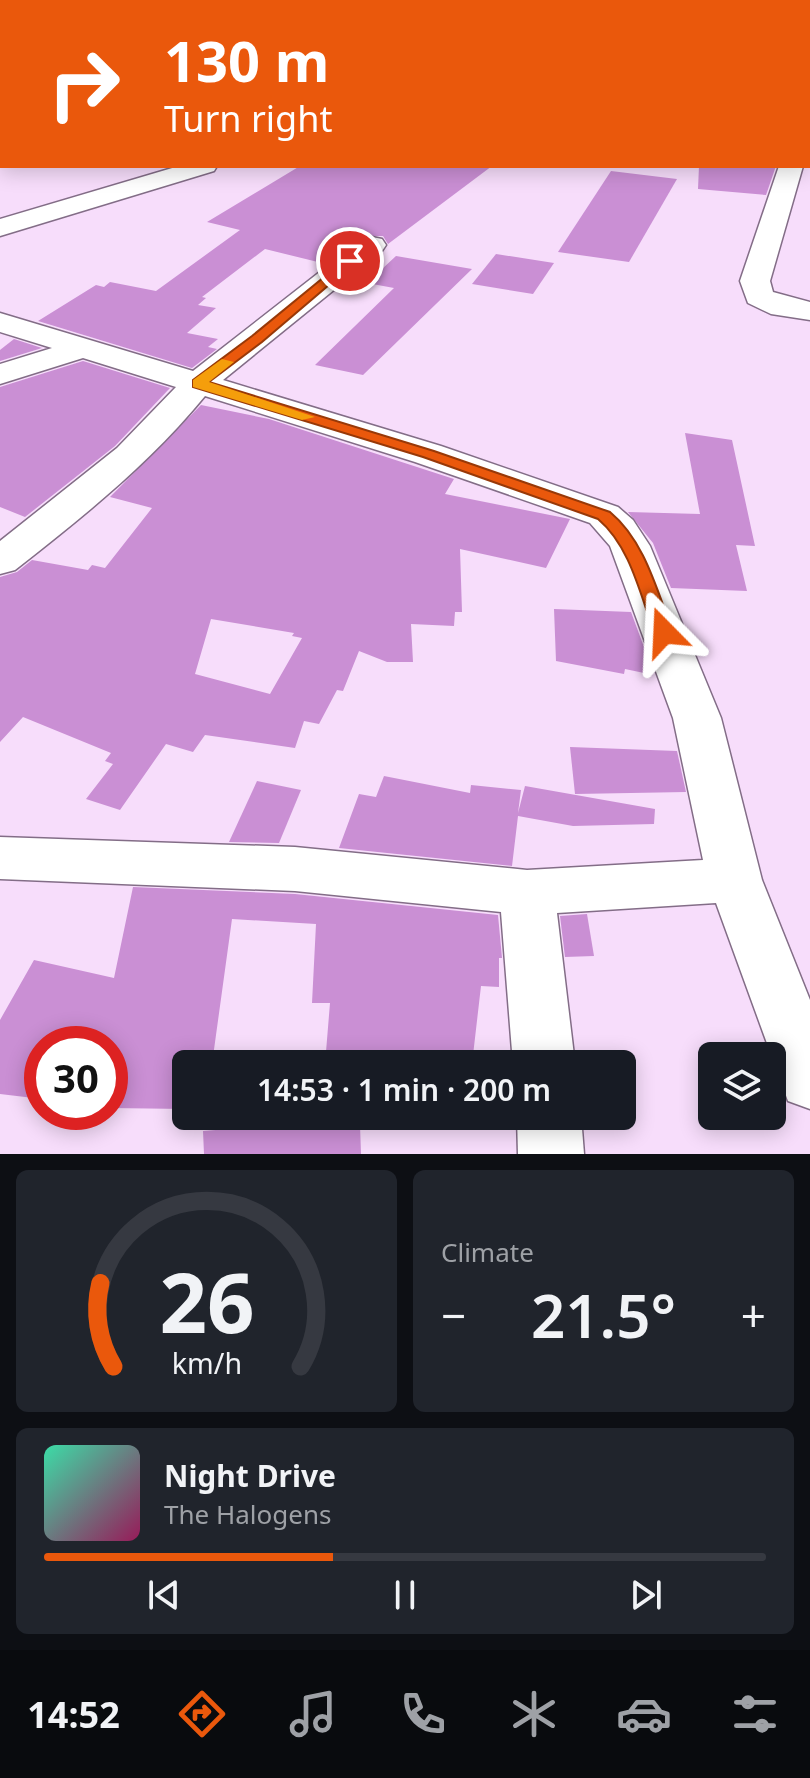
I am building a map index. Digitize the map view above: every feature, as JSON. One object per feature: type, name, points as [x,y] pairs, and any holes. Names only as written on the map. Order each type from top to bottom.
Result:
[{"type":"street","points":[[0,228],[198,168]]},
{"type":"street","points":[[790,168],[755,281],[759,297],[782,307],[810,311]]},
{"type":"street","points":[[0,561],[121,461],[175,412],[198,383],[372,245]]},
{"type":"street","points":[[0,322],[428,454],[604,515],[619,528],[630,546],[697,718],[735,880],[810,1080]]},
{"type":"street","points":[[0,374],[63,356],[82,346]]},
{"type":"street","points":[[0,858],[295,869],[527,892],[735,880]]},
{"type":"street","points":[[527,892],[543,1050]]},
{"type":"street","points":[[550,1130],[551,1154]]},
{"type":"building","points":[[297,168],[489,168],[388,244],[383,236],[361,236],[326,264],[265,249],[202,297],[206,298],[198,305],[216,308],[187,333],[218,339],[208,347],[217,349],[192,368],[38,321],[96,285],[104,287],[110,282],[156,291],[240,230],[207,222]]},
{"type":"building","points":[[699,168],[775,168],[766,195],[698,189]]},
{"type":"building","points":[[611,171],[677,179],[629,262],[558,252]]},
{"type":"building","points":[[496,254],[554,263],[533,294],[472,284]]},
{"type":"building","points":[[396,256],[472,269],[363,375],[315,365],[394,288],[367,283]]},
{"type":"building","points":[[14,339],[42,348],[0,361],[0,350]]},
{"type":"building","points":[[83,361],[170,388],[115,446],[25,517],[0,507],[0,387]]},
{"type":"building","points":[[201,405],[269,419],[454,479],[445,494],[570,519],[546,568],[460,549],[462,612],[455,612],[454,626],[411,624],[413,662],[387,662],[359,651],[343,691],[337,690],[319,724],[304,721],[295,748],[205,735],[193,752],[166,744],[120,810],[86,799],[113,764],[105,761],[111,753],[23,717],[0,742],[0,577],[17,572],[32,560],[88,570],[92,565],[105,568],[152,508],[110,497]],"holes":[[[211,619],[294,633],[292,636],[302,638],[270,694],[195,674]]]},
{"type":"building","points":[[685,433],[732,440],[755,546],[736,545],[747,591],[671,588],[653,543],[628,512],[700,514]]},
{"type":"building","points":[[554,609],[631,612],[648,658],[644,673],[625,669],[624,674],[556,661]]},
{"type":"building","points":[[570,747],[677,751],[686,792],[575,794]]},
{"type":"building","points":[[384,776],[470,793],[471,785],[521,790],[518,813],[525,786],[655,809],[654,824],[573,826],[518,816],[512,866],[339,848],[359,794],[376,797]]},
{"type":"building","points":[[257,781],[301,790],[279,843],[229,842]]},
{"type":"building","points":[[133,887],[295,894],[498,915],[502,958],[499,958],[499,987],[481,986],[474,1050],[326,1050],[330,1003],[312,1003],[316,924],[232,919],[214,1050],[172,1050],[172,1109],[128,1108],[128,1026],[24,1026],[24,1097],[0,1094],[0,1020],[34,960],[114,978]]},
{"type":"building","points":[[587,914],[594,956],[565,957],[560,916]]},
{"type":"building","points":[[360,1130],[361,1154],[204,1154],[203,1131]]},
{"type":"slow traffic","points":[[227,362],[198,383],[308,417]]},
{"type":"route","points":[[350,261],[257,339],[198,383],[428,454],[604,515],[619,528],[630,546],[664,632]]}]
